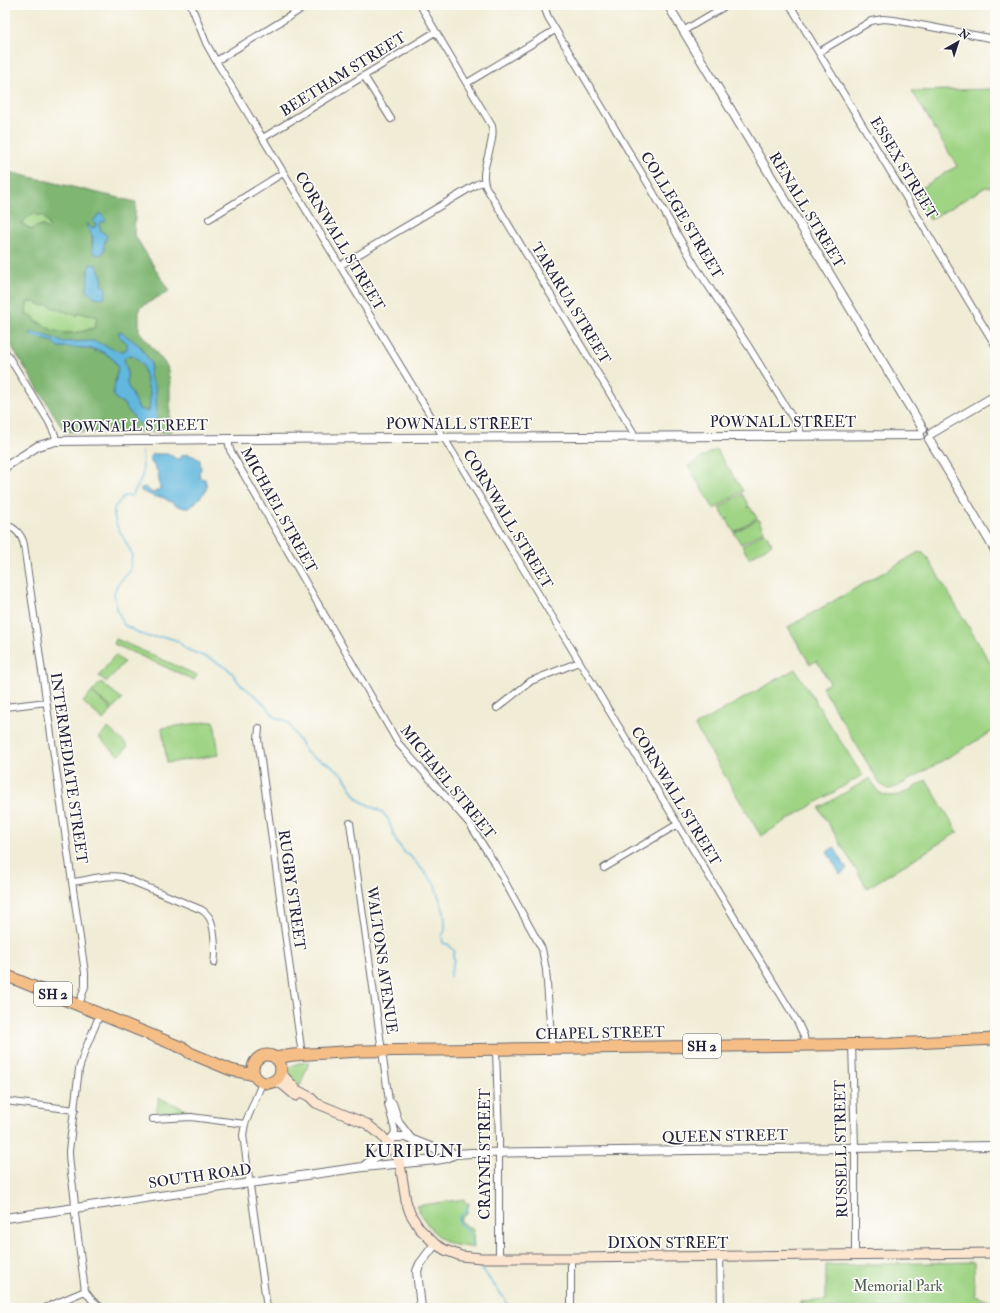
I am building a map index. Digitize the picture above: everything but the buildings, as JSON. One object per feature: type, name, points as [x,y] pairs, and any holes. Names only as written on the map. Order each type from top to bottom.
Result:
[{"type":"highway","name":"SH 2","points":[[5,975],[231,1070],[254,1075]]},
{"type":"highway","name":"CHAPEL STREET","points":[[275,1058],[338,1052],[892,1044],[995,1039]]},
{"type":"highway","name":"SH 2","points":[[185,1050],[192,1049],[233,1065],[240,1065],[255,1061],[264,1056],[275,1058]]},
{"type":"highway","points":[[255,1061],[253,1066],[254,1075],[262,1083],[266,1083],[302,1055]]},
{"type":"highway","points":[[275,1058],[279,1063],[278,1074]]},
{"type":"main road","name":"DIXON STREET","points":[[278,1074],[282,1085],[299,1098],[308,1102],[316,1102],[367,1124],[391,1139],[400,1164],[406,1201],[410,1213],[422,1232],[435,1244],[461,1256],[499,1258],[571,1258],[995,1253]]},
{"type":"street","name":"CORNWALL STREET","points":[[190,5],[206,43],[216,61],[798,1024],[804,1036],[805,1045]]},
{"type":"street","points":[[216,61],[308,5]]},
{"type":"street","points":[[340,265],[477,184],[484,182],[494,132],[490,120],[435,32],[420,5]]},
{"type":"street","name":"COLLEGE STREET","points":[[546,5],[546,13],[555,30],[650,187],[696,267],[750,347],[800,430],[801,436]]},
{"type":"street","name":"RENALL STREET","points":[[668,5],[922,432]]},
{"type":"street","points":[[683,31],[727,5]]},
{"type":"street","name":"ESSEX STREET","points":[[790,5],[995,345]]},
{"type":"street","points":[[819,52],[871,21],[883,19],[995,39]]},
{"type":"street","points":[[467,83],[555,30]]},
{"type":"street","name":"BEETHAM STREET","points":[[263,138],[435,32]]},
{"type":"street","points":[[364,76],[391,119]]},
{"type":"street","points":[[209,218],[283,173]]},
{"type":"street","name":"TARARUA STREET","points":[[484,182],[633,432],[634,437]]},
{"type":"street","points":[[5,351],[49,422],[56,441]]},
{"type":"street","points":[[930,436],[995,396]]},
{"type":"street","points":[[922,432],[928,429],[930,436],[995,550]]},
{"type":"street","name":"POWNALL STREET","points":[[5,466],[38,446],[56,441],[801,436],[922,432]]},
{"type":"street","name":"MICHAEL STREET","points":[[228,439],[230,450],[240,468],[398,743],[476,832],[542,949],[546,970],[552,1049]]},
{"type":"street","name":"INTERMEDIATE STREET","points":[[5,524],[11,526],[20,534],[24,545],[86,980],[84,992],[79,1005]]},
{"type":"street","points":[[497,708],[531,681],[579,662]]},
{"type":"street","points":[[5,707],[46,702]]},
{"type":"street","name":"RUGBY STREET","points":[[260,728],[258,739],[259,747],[302,1055]]},
{"type":"street","name":"WALTONS AVENUE","points":[[350,823],[389,1100],[388,1104],[395,1131],[391,1139]]},
{"type":"street","points":[[604,868],[678,824]]},
{"type":"street","points":[[72,882],[115,876],[122,877],[202,910],[212,922],[216,951],[214,963]]},
{"type":"street","points":[[100,1014],[82,1059],[69,1151],[69,1164],[85,1291],[92,1300],[102,1308]]},
{"type":"street","name":"RUSSELL STREET","points":[[852,1044],[855,1148],[855,1255]]},
{"type":"street","name":"CRAYNE STREET","points":[[496,1049],[499,1152],[499,1258]]},
{"type":"street","points":[[262,1083],[245,1124],[243,1135],[267,1308]]},
{"type":"street","name":"WALTONS AVENUE","points":[[389,1100],[393,1103],[401,1127],[412,1140]]},
{"type":"street","points":[[5,1101],[75,1110]]},
{"type":"street","points":[[153,1119],[191,1117],[245,1124]]},
{"type":"street","name":"QUEEN STREET","points":[[391,1139],[405,1137],[433,1148],[455,1154],[499,1152],[995,1146]]},
{"type":"street","points":[[363,1167],[379,1154],[391,1139]]},
{"type":"street","name":"QUEEN STREET","points":[[400,1164],[447,1158],[455,1154]]},
{"type":"street","name":"SOUTH ROAD","points":[[5,1218],[363,1167],[400,1164]]},
{"type":"street","points":[[421,1308],[416,1271],[435,1244]]},
{"type":"street","points":[[720,1257],[721,1308]]},
{"type":"street","points":[[571,1258],[571,1308]]},
{"type":"street","points":[[45,1308],[85,1291]]},
{"type":"green space","points":[[995,89],[995,187],[986,187],[930,220],[913,193],[957,166],[912,91]]},
{"type":"green space","points":[[5,171],[136,202],[134,234],[169,291],[139,308],[139,331],[167,366],[170,382],[170,432],[65,432],[5,336]],"holes":[[[100,213],[101,222],[99,224],[101,231],[107,236],[104,244],[92,245],[92,228],[96,225],[93,221]],[[32,214],[44,216],[50,228],[49,230],[40,226],[31,230],[21,223]],[[90,264],[97,265],[102,285],[87,292],[88,270]],[[27,302],[35,302],[43,306],[47,304],[76,316],[79,313],[98,317],[95,324],[96,327],[84,331],[67,333],[50,329],[36,322],[33,316],[26,315]],[[48,336],[62,342],[78,342],[121,352],[127,349],[127,343],[120,337],[139,345],[151,363],[150,377],[155,386],[149,424],[138,423],[123,403],[116,399],[115,381],[118,368],[117,364],[102,352],[77,347],[58,347]]]},
{"type":"green space","points":[[30,214],[45,216],[50,228],[49,230],[42,225],[31,230],[21,222]]},
{"type":"green space","points":[[27,302],[35,302],[43,306],[46,304],[76,316],[79,312],[99,317],[95,324],[96,327],[72,333],[60,333],[45,327],[45,325],[26,315]]},
{"type":"green space","points":[[133,355],[142,363],[150,394],[150,412],[139,409],[127,384],[127,370],[124,359],[127,356]]},
{"type":"green space","points":[[716,449],[743,491],[714,509],[688,466]]},
{"type":"green space","points":[[742,494],[749,506],[747,508],[750,507],[757,518],[734,532],[727,520],[729,518],[726,520],[719,508]]},
{"type":"green space","points":[[758,519],[764,531],[741,544],[734,533]]},
{"type":"green space","points":[[765,532],[772,544],[749,558],[742,546]]},
{"type":"green space","points":[[919,552],[923,553],[927,557],[995,671],[995,730],[897,787],[888,789],[880,784],[822,687],[830,683],[817,661],[810,664],[788,627]]},
{"type":"green space","points":[[116,639],[197,675],[194,680],[114,644]]},
{"type":"green space","points":[[115,655],[124,662],[107,682],[99,676]]},
{"type":"green space","points":[[795,669],[862,775],[761,836],[695,726]]},
{"type":"green space","points":[[101,682],[122,699],[113,709],[92,692]]},
{"type":"green space","points":[[92,692],[112,710],[103,720],[83,702]]},
{"type":"green space","points":[[214,721],[219,755],[167,763],[162,728]]},
{"type":"green space","points":[[108,728],[128,746],[119,756],[99,738]]},
{"type":"green space","points":[[870,778],[879,792],[891,796],[903,793],[926,780],[958,832],[867,888],[819,808]]},
{"type":"green space","points":[[309,1062],[300,1086],[297,1086],[287,1072],[288,1069],[296,1064]]},
{"type":"green space","points":[[159,1098],[202,1116],[186,1112],[165,1114],[155,1109],[157,1108]]},
{"type":"green space","points":[[464,1199],[465,1203],[469,1203],[467,1214],[461,1218],[461,1222],[473,1230],[474,1248],[451,1244],[440,1238],[426,1223],[416,1206]]},
{"type":"green space","name":"Memorial Park","points":[[974,1262],[975,1295],[995,1302],[995,1308],[800,1308],[800,1302],[826,1300],[826,1265]]},
{"type":"water","points":[[100,213],[106,220],[105,222],[101,222],[99,224],[101,231],[107,236],[104,244],[104,252],[96,255],[92,250],[93,237],[86,225],[88,224],[92,228],[95,227],[96,225],[93,221]]},
{"type":"water","points":[[90,264],[97,265],[103,280],[102,285],[106,287],[105,297],[95,297],[87,291],[88,270]]},
{"type":"water","points":[[31,332],[48,336],[62,342],[94,341],[121,352],[127,349],[127,343],[120,337],[118,332],[121,332],[139,345],[151,363],[150,377],[155,386],[157,420],[149,424],[138,423],[123,403],[116,399],[113,394],[118,368],[108,355],[92,349],[58,347],[53,342],[30,335]],"holes":[[[133,355],[142,364],[150,394],[149,412],[139,409],[127,384],[127,370],[124,359],[127,356]]]},
{"type":"water","points":[[152,454],[170,454],[176,459],[180,459],[182,455],[187,454],[200,460],[200,478],[205,479],[207,487],[205,492],[191,507],[184,508],[162,497],[155,497],[141,491],[141,488],[145,487],[153,493],[160,489],[158,472],[151,462],[150,457]]},
{"type":"water","points":[[834,847],[847,869],[840,874],[827,852]]},
{"type":"waterway","points":[[142,423],[142,429]]},
{"type":"waterway","points":[[142,451],[143,470],[139,485],[131,496],[124,496],[114,508],[116,524],[132,554],[130,571],[117,585],[114,593],[117,609],[124,625],[149,637],[166,637],[178,641],[186,649],[213,660],[228,669],[239,683],[258,698],[273,715],[289,724],[306,752],[312,757],[329,764],[343,775],[359,800],[382,812],[388,819],[396,841],[405,853],[411,857],[434,883],[444,912],[445,930],[442,936],[443,943],[449,945],[455,952],[450,976]]},
{"type":"waterway","points":[[467,1205],[467,1211],[459,1217],[459,1223],[470,1234],[471,1245]]},
{"type":"waterway","points":[[481,1268],[504,1298],[508,1308]]},
{"type":"district","name":"KURIPUNI","points":[[414,1151]]}]
